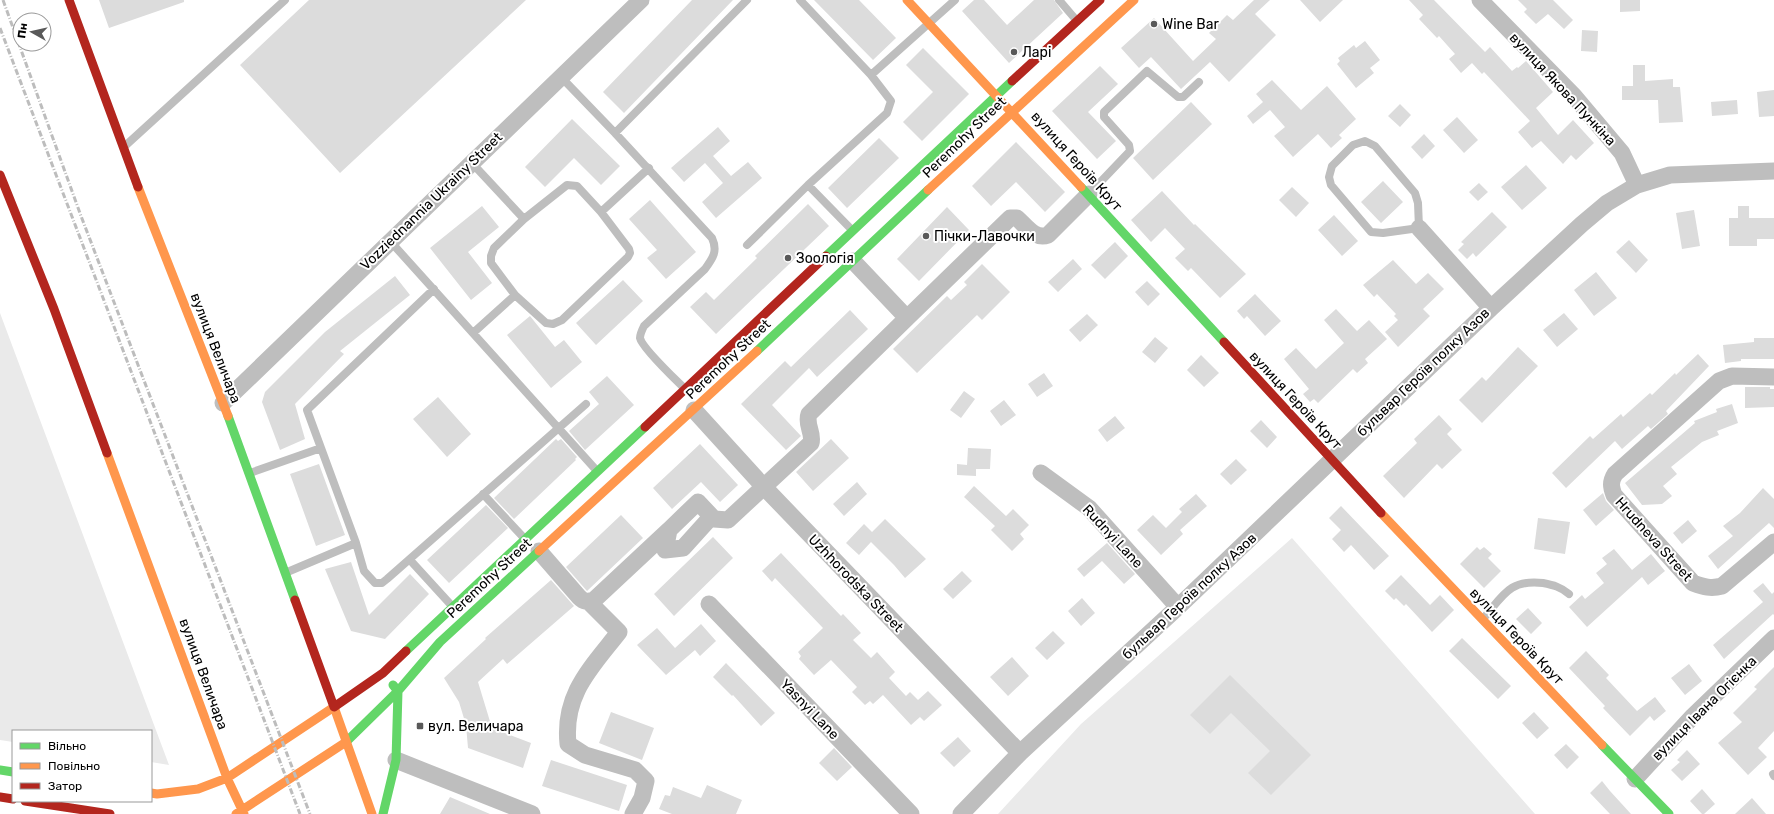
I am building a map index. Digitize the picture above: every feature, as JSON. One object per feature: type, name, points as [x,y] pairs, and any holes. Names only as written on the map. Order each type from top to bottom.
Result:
[{"type":"main road","name":"вулиця Величара","points":[[69,0],[123,148],[223,403],[346,742]]},
{"type":"main road","name":"вулиця Героїв Крут","points":[[907,0],[1012,110],[1332,460],[1482,620],[1669,814]]},
{"type":"main road","name":"Peremohy Street","points":[[152,793],[157,794],[198,789],[227,778],[334,707],[383,672],[997,94],[1100,0]]},
{"type":"main road","name":"Peremohy Street","points":[[241,813],[346,742],[398,691],[440,642],[694,410],[1012,110],[1134,0]]},
{"type":"main road","name":"вулиця Величара","points":[[0,175],[54,308],[241,813]]},
{"type":"main road","points":[[383,672],[398,691],[396,760],[383,814]]},
{"type":"main road","points":[[346,742],[372,814]]},
{"type":"main road","points":[[0,770],[12,772]]},
{"type":"main road","points":[[0,797],[12,799]]},
{"type":"main road","points":[[32,802],[110,814]]},
{"type":"street","name":"Vozziednannia Ukrainy Street","points":[[223,403],[560,76],[641,0]]},
{"type":"street","name":"вулиця Якова Пункіна","points":[[1480,0],[1574,96],[1618,148],[1629,166],[1637,185]]},
{"type":"street","name":"бульвар Героїв полку Азов","points":[[961,814],[1020,753],[1178,606],[1491,308],[1582,224],[1607,203],[1637,185],[1653,179],[1687,173],[1774,171]]},
{"type":"street","points":[[589,602],[594,600],[698,502],[711,516],[718,520],[728,520],[811,443],[812,437],[807,420],[809,414],[1010,218],[1017,218],[1036,236],[1045,236],[1089,194]]},
{"type":"street","points":[[1419,228],[1491,308]]},
{"type":"street","points":[[853,260],[907,318]]},
{"type":"street","name":"Hrudneva Street","points":[[1774,377],[1732,376],[1719,381],[1615,474],[1612,480],[1611,489],[1614,495],[1693,583],[1702,586],[1712,588],[1722,586],[1774,542]]},
{"type":"street","name":"Uzhhorodska Street","points":[[694,410],[764,487],[1020,753]]},
{"type":"street","name":"Rudnyi Lane","points":[[1041,474],[1089,508],[1178,606]]},
{"type":"street","points":[[669,530],[665,550],[683,548],[711,516]]},
{"type":"street","points":[[539,551],[579,598],[589,602],[619,632],[582,679],[569,711],[567,731],[568,744],[585,755],[635,770],[646,781],[642,798],[633,814]]},
{"type":"street","name":"Yasnyi Lane","points":[[709,604],[912,814]]},
{"type":"street","name":"вулиця Івана Огієнка","points":[[1635,779],[1693,716],[1774,638]]},
{"type":"street","points":[[396,760],[532,814]]},
{"type":"lane","points":[[123,148],[285,0]]},
{"type":"lane","points":[[615,132],[747,0]]},
{"type":"lane","points":[[747,245],[808,185],[887,113],[892,101],[871,75],[800,0]]},
{"type":"lane","points":[[871,75],[955,0]]},
{"type":"lane","points":[[1058,0],[1077,21]]},
{"type":"lane","points":[[1089,194],[1130,150],[1129,145],[1104,117],[1104,112],[1148,71],[1178,97],[1183,97],[1199,82]]},
{"type":"lane","points":[[560,76],[649,168],[712,238],[715,245],[715,251],[712,259],[705,269],[647,323],[641,333],[640,339],[646,348],[685,389]]},
{"type":"lane","points":[[1365,141],[1372,143],[1415,193],[1418,202],[1419,228],[1383,233],[1371,232],[1332,185],[1329,173],[1332,166],[1357,142],[1365,141]]},
{"type":"lane","points":[[471,162],[524,219]]},
{"type":"lane","points":[[601,212],[649,168]]},
{"type":"lane","points":[[572,184],[577,186],[601,212],[629,248],[630,254],[626,261],[558,323],[546,322],[515,295],[490,260],[494,248],[524,219],[562,187],[572,184]]},
{"type":"lane","points":[[808,185],[853,231]]},
{"type":"lane","points":[[390,241],[597,471]]},
{"type":"lane","points":[[434,290],[307,410],[356,543],[364,571],[375,584],[382,583],[410,560],[586,404]]},
{"type":"lane","points":[[473,333],[515,295]]},
{"type":"lane","points":[[249,474],[321,448]]},
{"type":"lane","points":[[483,494],[525,539]]},
{"type":"lane","points":[[285,573],[356,543]]},
{"type":"lane","points":[[410,560],[453,607]]},
{"type":"lane","points":[[1482,620],[1507,591],[1519,583],[1532,582],[1555,586],[1564,589],[1569,594]]},
{"type":"shaded area","points":[[0,313],[169,765],[152,762],[152,730],[12,730],[12,742],[0,740]]},
{"type":"shaded area","points":[[1292,538],[1535,814],[998,814],[1081,724]]},
{"type":"building","points":[[99,0],[184,0],[184,2],[109,28]]},
{"type":"building","points":[[309,0],[526,0],[340,173],[240,65]]},
{"type":"building","points":[[692,0],[733,0],[624,113],[603,92]]},
{"type":"building","points":[[814,0],[859,0],[896,38],[873,60]]},
{"type":"building","points":[[974,0],[984,0],[1007,25],[1034,0],[1054,0],[1063,13],[1009,63],[962,11]]},
{"type":"building","points":[[1254,0],[1270,0],[1255,14],[1276,35],[1229,82],[1210,62],[1181,89],[1151,57],[1139,68],[1121,48],[1154,18],[1193,61],[1216,39],[1209,33],[1227,15],[1233,20]]},
{"type":"building","points":[[1300,0],[1343,0],[1320,22]]},
{"type":"building","points":[[1409,0],[1434,0],[1485,52],[1490,47],[1512,71],[1526,61],[1553,92],[1536,108],[1558,135],[1573,120],[1594,143],[1576,160],[1571,155],[1563,164],[1541,141],[1532,148],[1518,132],[1530,121],[1484,72],[1482,74],[1472,63],[1461,73],[1449,59],[1455,54],[1439,36],[1437,38],[1419,19],[1423,15]]},
{"type":"building","points":[[1518,0],[1553,0],[1573,20],[1564,29],[1548,14],[1536,24],[1524,12],[1527,9]]},
{"type":"building","points":[[1620,0],[1640,0],[1640,11],[1620,12]]},
{"type":"building","points":[[1582,30],[1598,31],[1597,52],[1581,51]]},
{"type":"building","points":[[1365,41],[1380,60],[1370,68],[1374,73],[1356,88],[1337,64],[1340,61],[1338,58],[1354,45],[1356,48]]},
{"type":"building","points":[[923,48],[969,94],[922,141],[903,122],[933,92],[906,65]]},
{"type":"building","points":[[1633,65],[1645,65],[1645,81],[1673,79],[1673,87],[1680,87],[1683,122],[1659,123],[1658,100],[1622,100],[1622,86],[1633,86]]},
{"type":"building","points":[[1100,66],[1118,84],[1088,112],[1116,141],[1097,159],[1052,111]]},
{"type":"building","points":[[1272,80],[1301,110],[1327,86],[1356,119],[1339,135],[1342,138],[1331,148],[1318,134],[1293,157],[1274,136],[1285,127],[1270,110],[1253,124],[1247,116],[1263,102],[1256,94]]},
{"type":"building","points":[[1774,90],[1774,116],[1759,117],[1757,92]]},
{"type":"building","points":[[1737,100],[1738,114],[1712,116],[1711,102]]},
{"type":"building","points":[[1191,102],[1212,124],[1153,180],[1133,158]]},
{"type":"building","points":[[1400,104],[1411,115],[1400,127],[1388,116]]},
{"type":"building","points":[[1457,117],[1478,140],[1464,153],[1443,130]]},
{"type":"building","points":[[572,119],[620,166],[601,185],[574,158],[545,187],[525,167]]},
{"type":"building","points":[[718,127],[730,141],[713,156],[731,176],[748,162],[762,178],[716,218],[702,202],[723,183],[705,163],[684,182],[671,168]]},
{"type":"building","points":[[1424,134],[1435,146],[1422,159],[1411,147]]},
{"type":"building","points":[[879,138],[899,158],[847,208],[828,188]]},
{"type":"building","points":[[1016,142],[1065,192],[1045,212],[1016,182],[991,206],[972,186]]},
{"type":"building","points":[[1526,165],[1547,188],[1522,210],[1501,187]]},
{"type":"building","points":[[1383,181],[1403,202],[1381,223],[1361,202]]},
{"type":"building","points":[[1479,183],[1488,192],[1478,201],[1469,192]]},
{"type":"building","points":[[1292,187],[1309,203],[1296,217],[1279,200]]},
{"type":"building","points":[[1162,191],[1194,225],[1195,224],[1246,274],[1220,298],[1191,268],[1188,271],[1175,258],[1185,249],[1165,228],[1151,242],[1131,220]]},
{"type":"building","points":[[650,200],[696,252],[666,279],[647,258],[657,250],[629,219]]},
{"type":"building","points":[[808,204],[829,226],[716,334],[690,307],[706,292],[714,300],[757,258],[755,256]]},
{"type":"building","points":[[482,206],[499,227],[468,252],[492,283],[471,300],[430,248]]},
{"type":"building","points":[[1738,206],[1749,206],[1749,218],[1774,218],[1774,239],[1757,239],[1757,246],[1729,246],[1729,218],[1738,218]]},
{"type":"building","points":[[947,207],[969,230],[919,281],[897,259]]},
{"type":"building","points":[[1694,210],[1700,246],[1682,249],[1676,213]]},
{"type":"building","points":[[1492,212],[1507,227],[1476,257],[1473,253],[1467,259],[1458,250],[1464,244],[1461,242]]},
{"type":"building","points":[[1334,215],[1358,241],[1342,256],[1318,230]]},
{"type":"building","points":[[1629,240],[1648,260],[1636,273],[1616,252]]},
{"type":"building","points":[[1115,242],[1128,256],[1105,279],[1091,265]]},
{"type":"building","points":[[1073,259],[1082,269],[1058,292],[1048,282]]},
{"type":"building","points":[[1393,260],[1416,284],[1428,273],[1444,289],[1423,309],[1430,316],[1398,347],[1385,332],[1398,320],[1394,316],[1396,314],[1377,294],[1374,297],[1363,285]]},
{"type":"building","points":[[982,264],[1010,292],[982,320],[977,315],[917,373],[893,349],[947,296],[951,300],[967,285],[964,282]]},
{"type":"building","points":[[1596,272],[1617,298],[1594,316],[1574,290]]},
{"type":"building","points":[[395,276],[410,295],[340,351],[344,354],[295,404],[305,439],[280,450],[262,402],[265,392],[325,332]]},
{"type":"building","points":[[623,280],[643,301],[596,345],[576,323]]},
{"type":"building","points":[[1147,281],[1160,294],[1148,306],[1135,292]]},
{"type":"building","points":[[1255,294],[1281,321],[1265,336],[1247,316],[1244,319],[1237,311]]},
{"type":"building","points":[[1336,309],[1357,331],[1369,320],[1387,339],[1365,359],[1368,363],[1357,373],[1353,369],[1318,403],[1314,399],[1310,402],[1303,394],[1309,389],[1284,359],[1296,348],[1316,369],[1344,343],[1324,320]]},
{"type":"building","points":[[850,310],[868,329],[817,377],[809,368],[772,405],[801,436],[786,450],[741,404],[785,361],[791,367]]},
{"type":"building","points":[[1564,313],[1578,329],[1557,347],[1543,330]]},
{"type":"building","points":[[1087,314],[1098,325],[1080,342],[1069,330]]},
{"type":"building","points":[[530,316],[555,347],[564,340],[582,362],[551,388],[507,335]]},
{"type":"building","points":[[1155,337],[1168,348],[1155,363],[1142,352]]},
{"type":"building","points":[[1754,338],[1774,338],[1774,359],[1741,359],[1741,361],[1725,363],[1723,345],[1754,342]]},
{"type":"building","points":[[1518,347],[1538,366],[1482,423],[1459,400],[1482,377],[1486,381]]},
{"type":"building","points":[[1698,354],[1709,366],[1666,411],[1668,414],[1651,429],[1648,426],[1622,449],[1615,441],[1566,488],[1552,473],[1590,436],[1593,439],[1621,414],[1623,417],[1650,393],[1652,395]]},
{"type":"building","points":[[1201,355],[1219,373],[1204,387],[1187,370]]},
{"type":"building","points":[[1044,373],[1053,386],[1037,397],[1028,384]]},
{"type":"building","points":[[607,376],[634,405],[585,450],[569,431],[599,404],[589,392]]},
{"type":"building","points":[[1745,387],[1770,387],[1770,389],[1774,389],[1774,407],[1745,408]]},
{"type":"building","points":[[964,391],[975,399],[961,418],[950,410]]},
{"type":"building","points":[[438,397],[471,434],[447,457],[413,419]]},
{"type":"building","points":[[1004,400],[1016,415],[1001,426],[990,411]]},
{"type":"building","points":[[1732,404],[1738,423],[1717,431],[1719,435],[1702,442],[1671,467],[1677,474],[1663,486],[1672,496],[1662,504],[1642,505],[1625,483],[1695,423],[1694,421],[1717,412],[1716,409]]},
{"type":"building","points":[[1439,415],[1452,429],[1447,434],[1462,450],[1442,469],[1437,464],[1404,498],[1383,476],[1417,443],[1414,439]]},
{"type":"building","points":[[1115,416],[1125,428],[1107,442],[1098,430]]},
{"type":"building","points":[[1261,420],[1277,437],[1267,448],[1250,431]]},
{"type":"building","points":[[556,439],[558,441],[561,439],[577,457],[575,459],[576,460],[514,519],[494,498]]},
{"type":"building","points":[[831,439],[849,458],[813,491],[796,472]]},
{"type":"building","points":[[700,444],[738,485],[720,502],[701,482],[672,509],[653,488]]},
{"type":"building","points":[[968,448],[991,449],[990,469],[976,469],[976,476],[957,475],[957,464],[967,465]]},
{"type":"building","points":[[1236,459],[1247,470],[1231,485],[1220,474]]},
{"type":"building","points":[[319,464],[345,535],[316,546],[290,474]]},
{"type":"building","points":[[857,482],[867,494],[844,516],[833,504]]},
{"type":"building","points":[[974,486],[1006,516],[1013,509],[1029,525],[1020,534],[1024,539],[1012,551],[991,530],[995,526],[964,497]]},
{"type":"building","points":[[1763,488],[1774,499],[1774,528],[1769,523],[1718,569],[1708,556],[1733,536],[1723,526],[1740,513]]},
{"type":"building","points":[[1603,493],[1606,501],[1614,510],[1596,526],[1583,510]]},
{"type":"building","points":[[1196,494],[1207,506],[1180,530],[1183,534],[1161,555],[1137,530],[1153,515],[1166,528],[1182,512],[1179,509]]},
{"type":"building","points":[[486,505],[508,528],[449,583],[427,560]]},
{"type":"building","points":[[1341,506],[1389,556],[1374,570],[1351,545],[1344,552],[1332,539],[1341,530],[1329,518]]},
{"type":"building","points":[[621,515],[643,538],[587,591],[566,567]]},
{"type":"building","points":[[1538,518],[1570,522],[1565,554],[1534,549]]},
{"type":"building","points":[[885,519],[926,559],[905,578],[871,542],[859,555],[846,543],[864,524],[872,532]]},
{"type":"building","points":[[1688,520],[1697,531],[1682,544],[1673,533]]},
{"type":"building","points":[[713,537],[733,558],[674,616],[654,594]]},
{"type":"building","points":[[1107,543],[1135,574],[1124,584],[1102,561],[1084,577],[1077,569]]},
{"type":"building","points":[[1477,547],[1480,550],[1484,547],[1492,554],[1488,558],[1501,571],[1484,588],[1460,564]]},
{"type":"building","points":[[1614,549],[1632,570],[1651,554],[1665,571],[1648,585],[1642,577],[1587,627],[1569,607],[1582,595],[1585,599],[1604,583],[1596,573],[1607,564],[1602,558]]},
{"type":"building","points":[[781,553],[841,616],[843,614],[861,633],[853,640],[871,658],[877,652],[895,672],[889,678],[906,696],[910,692],[918,700],[928,691],[942,705],[924,721],[920,717],[911,725],[883,695],[873,704],[870,701],[865,705],[852,692],[857,687],[831,660],[814,675],[799,659],[801,656],[798,652],[823,628],[775,578],[772,582],[762,571]]},
{"type":"building","points":[[351,562],[369,615],[410,574],[429,594],[385,639],[351,631],[325,569]]},
{"type":"building","points":[[962,571],[972,581],[953,599],[943,589]]},
{"type":"building","points":[[1401,575],[1430,605],[1440,595],[1454,610],[1432,632],[1406,604],[1404,606],[1396,598],[1394,600],[1385,591]]},
{"type":"building","points":[[551,580],[574,606],[507,664],[503,659],[478,682],[492,728],[531,743],[523,768],[468,748],[466,725],[459,702],[444,678],[486,639],[485,638]]},
{"type":"building","points":[[1763,583],[1772,594],[1774,592],[1774,615],[1773,614],[1724,659],[1713,645],[1763,602],[1753,591]]},
{"type":"building","points":[[1082,598],[1095,613],[1081,626],[1068,611]]},
{"type":"building","points":[[1528,608],[1542,623],[1531,634],[1516,619]]},
{"type":"building","points":[[701,624],[716,641],[700,656],[695,650],[666,675],[637,645],[657,628],[675,648]]},
{"type":"building","points":[[1053,631],[1065,643],[1047,660],[1035,648]]},
{"type":"building","points":[[1462,638],[1511,686],[1498,699],[1449,651]]},
{"type":"building","points":[[1586,651],[1609,675],[1606,678],[1637,711],[1655,697],[1666,711],[1654,721],[1650,716],[1630,736],[1603,708],[1605,706],[1569,668]]},
{"type":"building","points":[[1012,657],[1029,676],[1008,696],[990,677]]},
{"type":"building","points":[[726,663],[775,713],[761,726],[733,695],[732,696],[713,677]]},
{"type":"building","points":[[1689,664],[1702,681],[1685,695],[1671,678]]},
{"type":"building","points":[[1774,667],[1774,731],[1758,748],[1767,757],[1748,775],[1718,743],[1742,722],[1733,713],[1757,689],[1754,687]]},
{"type":"building","points":[[1230,675],[1311,755],[1271,795],[1248,773],[1270,751],[1231,713],[1210,734],[1190,715]]},
{"type":"building","points":[[611,712],[654,728],[642,760],[599,743]]},
{"type":"building","points":[[1534,712],[1549,728],[1537,739],[1522,723]]},
{"type":"building","points":[[958,737],[971,751],[954,767],[940,753]]},
{"type":"building","points":[[1566,744],[1579,757],[1567,769],[1554,755]]},
{"type":"building","points":[[834,748],[852,767],[837,781],[819,763]]},
{"type":"building","points":[[1687,750],[1700,764],[1682,781],[1671,770],[1680,762],[1677,760]]},
{"type":"building","points":[[551,760],[627,785],[619,811],[542,786]]},
{"type":"building","points":[[1602,781],[1631,814],[1610,814],[1590,793]]},
{"type":"building","points":[[707,785],[742,800],[736,814],[672,814],[659,809],[665,795],[670,796],[673,787],[701,798]]},
{"type":"building","points":[[1702,789],[1715,804],[1704,814],[1702,814],[1690,801]]},
{"type":"building","points":[[450,797],[490,814],[440,814]]},
{"type":"building","points":[[1752,798],[1766,814],[1735,814]]},
{"type":"railway","points":[[3,0],[81,216],[310,814]]},
{"type":"railway","points":[[0,28],[300,814]]},
{"type":"traffic: fast","points":[[826,256],[1012,81]]},
{"type":"traffic: fast","points":[[1081,187],[1224,342]]},
{"type":"traffic: fast","points":[[757,351],[928,190]]},
{"type":"traffic: fast","points":[[228,416],[295,600]]},
{"type":"traffic: fast","points":[[406,651],[645,427]]},
{"type":"traffic: fast","points":[[346,742],[398,691],[440,642],[539,551]]},
{"type":"traffic: fast","points":[[383,814],[396,760],[398,691],[393,685]]},
{"type":"traffic: fast","points":[[1602,745],[1669,814]]},
{"type":"traffic: fast","points":[[0,770],[12,772]]},
{"type":"traffic: slow","points":[[907,0],[1081,187]]},
{"type":"traffic: slow","points":[[928,190],[1134,0]]},
{"type":"traffic: slow","points":[[138,187],[228,416]]},
{"type":"traffic: slow","points":[[539,551],[757,351]]},
{"type":"traffic: slow","points":[[107,453],[227,778]]},
{"type":"traffic: slow","points":[[1381,513],[1602,745]]},
{"type":"traffic: slow","points":[[152,793],[157,794],[198,789],[227,778],[334,707],[372,814]]},
{"type":"traffic: slow","points":[[236,814],[346,742]]},
{"type":"traffic: slow","points":[[227,778],[244,814]]},
{"type":"traffic: jam","points":[[69,0],[138,187]]},
{"type":"traffic: jam","points":[[1012,81],[1100,0]]},
{"type":"traffic: jam","points":[[0,175],[54,309],[107,453]]},
{"type":"traffic: jam","points":[[645,427],[826,256]]},
{"type":"traffic: jam","points":[[1224,342],[1381,513]]},
{"type":"traffic: jam","points":[[295,600],[334,707],[383,673],[406,651]]},
{"type":"traffic: jam","points":[[0,797],[12,799]]},
{"type":"traffic: jam","points":[[32,802],[110,814]]},
{"type":"place","name":"Wine Bar","points":[[1154,24]]},
{"type":"place","name":"Ларі","points":[[1014,52]]},
{"type":"place","name":"Пічки-Лавочки","points":[[926,236]]},
{"type":"place","name":"Зоологія","points":[[788,258]]},
{"type":"place","name":"вул. Величара","points":[[420,726]]}]
